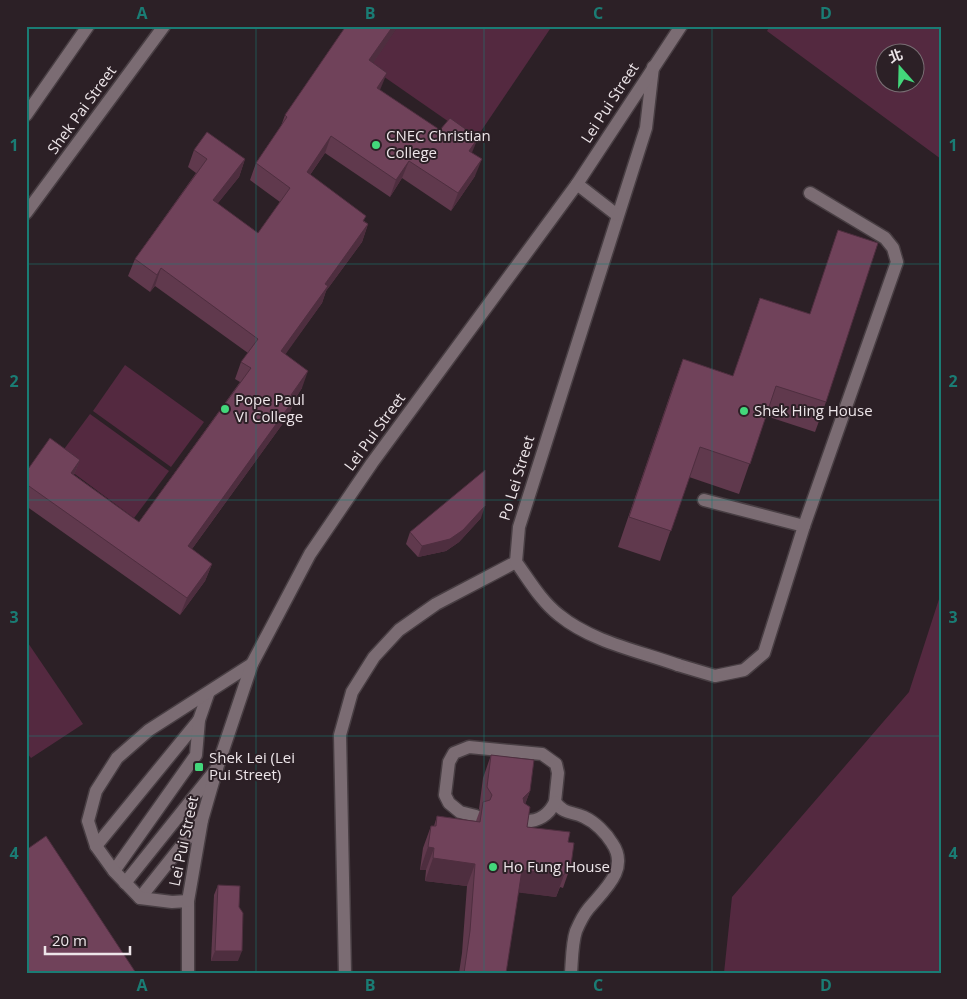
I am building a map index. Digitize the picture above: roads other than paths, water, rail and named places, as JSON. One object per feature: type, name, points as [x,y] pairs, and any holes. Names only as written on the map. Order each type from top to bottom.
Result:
[{"type":"street","points":[[26,114],[88,26]]},
{"type":"street","name":"Shek Pai Street","points":[[26,213],[164,26]]},
{"type":"street","name":"Lei Pui Street","points":[[188,973],[188,901],[202,820],[217,768],[252,664],[310,554],[372,463],[576,184],[681,26]]},
{"type":"street","name":"Po Lei Street","points":[[516,562],[519,527],[646,128],[654,65]]},
{"type":"street","points":[[576,184],[617,216]]},
{"type":"street","points":[[345,973],[340,735],[352,692],[374,657],[400,630],[436,604],[516,562],[538,593],[559,615],[591,635],[716,676],[744,670],[764,653],[804,526],[897,262],[893,248],[885,238],[810,193]]},
{"type":"street","points":[[704,500],[804,526]]},
{"type":"street","points":[[188,901],[164,902],[140,898],[114,871],[96,846],[88,821],[96,791],[117,758],[149,730],[208,694],[252,664]]},
{"type":"street","points":[[114,871],[196,755],[199,720],[208,694]]},
{"type":"street","points":[[96,846],[199,720]]},
{"type":"street","points":[[476,816],[460,812],[449,803],[446,795],[448,762],[454,753],[469,747],[542,754],[556,764],[558,774],[555,802],[548,813],[541,818],[531,822],[523,821]]},
{"type":"street","points":[[125,883],[217,768]]},
{"type":"street","points":[[555,802],[562,811],[585,818],[602,830],[613,844],[618,858],[617,872],[606,889],[587,909],[576,933],[571,973]]},
{"type":"street","points":[[140,898],[202,820]]},
{"type":"place","name":"CNEC Christian College","points":[[376,145]]},
{"type":"place","name":"Pope Paul VI College","points":[[225,409]]},
{"type":"place","name":"Shek Hing House","points":[[744,411]]},
{"type":"place","name":"Shek Lei (Lei Pui Street)","points":[[199,767]]},
{"type":"place","name":"Ho Fung House","points":[[493,867]]}]
